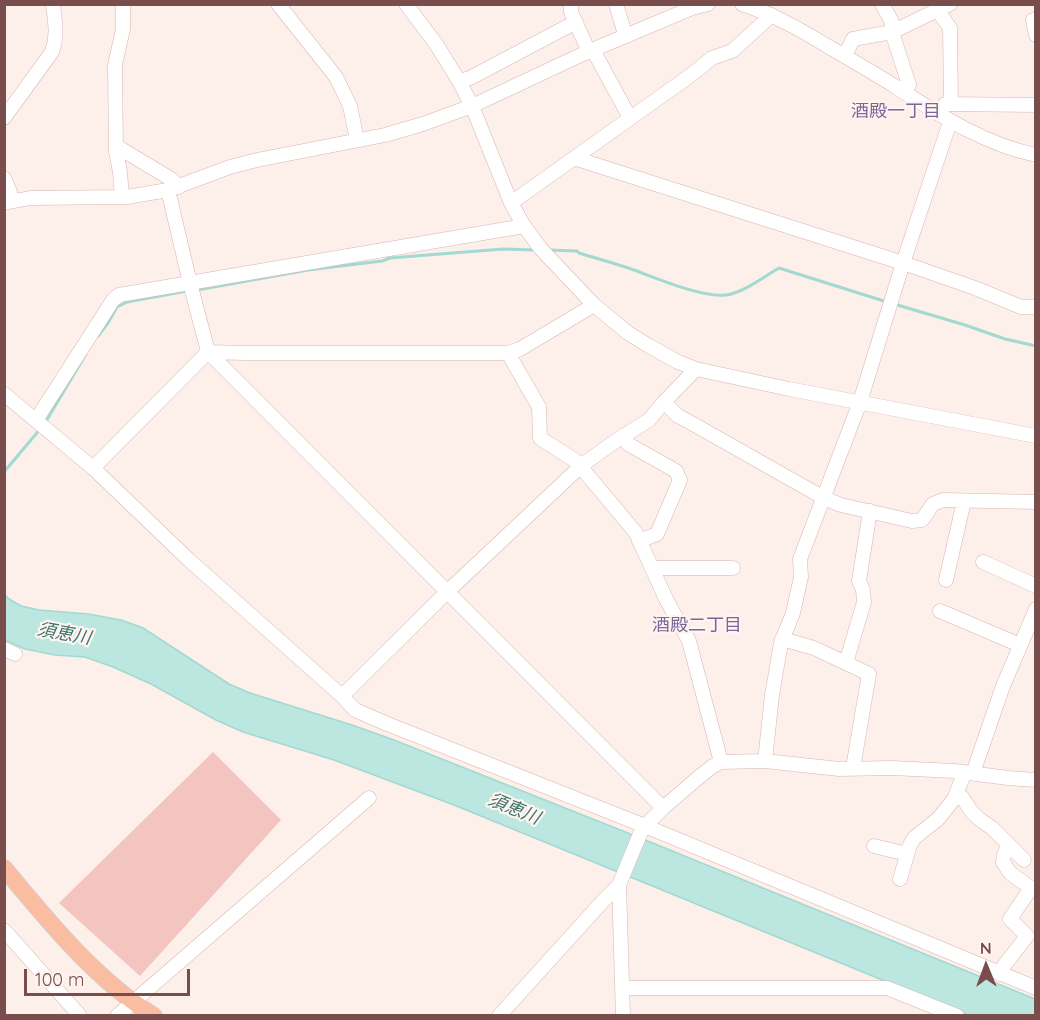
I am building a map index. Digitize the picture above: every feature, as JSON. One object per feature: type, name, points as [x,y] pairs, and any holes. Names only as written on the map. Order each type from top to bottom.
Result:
[{"type":"main road","points":[[4,868],[86,960],[132,1002],[154,1016]]},
{"type":"street","points":[[4,118],[52,52],[56,40],[53,4]]},
{"type":"street","points":[[122,197],[116,146],[115,65],[123,29],[123,4]]},
{"type":"street","points":[[278,4],[336,77],[350,106],[357,140]]},
{"type":"street","points":[[406,4],[436,44],[459,81],[472,106],[511,203],[524,226],[541,249],[594,305],[628,333],[678,362],[696,369],[1035,436]]},
{"type":"street","points":[[571,4],[571,12],[591,51],[630,118]]},
{"type":"street","points":[[616,4],[627,36]]},
{"type":"street","points":[[4,178],[10,192],[8,202],[57,197],[122,197],[173,189],[230,167],[385,135],[423,124],[472,106],[591,51],[692,8],[708,4]]},
{"type":"street","points":[[742,4],[777,13],[944,118],[984,139],[1015,151],[1035,155]]},
{"type":"street","points":[[882,4],[892,22],[892,32],[909,85],[905,93]]},
{"type":"street","points":[[845,56],[853,39],[892,32],[944,8],[950,28],[951,104]]},
{"type":"street","points":[[511,203],[712,58],[732,51],[777,13]]},
{"type":"street","points":[[1034,20],[1035,35]]},
{"type":"street","points":[[459,81],[470,78],[576,22]]},
{"type":"street","points":[[765,761],[772,695],[782,639],[793,613],[801,577],[800,559],[860,402],[903,263],[944,118],[945,104],[1035,105]]},
{"type":"street","points":[[116,146],[171,179],[190,284],[208,352],[663,808]]},
{"type":"street","points":[[574,158],[903,263],[1021,307],[1035,307]]},
{"type":"street","points":[[36,420],[113,300],[120,295],[524,226]]},
{"type":"street","points":[[93,468],[208,352],[508,352],[520,349],[594,305]]},
{"type":"street","points":[[508,352],[539,406],[540,438],[582,465],[585,472],[636,533],[666,599],[689,641],[721,762]]},
{"type":"street","points":[[342,696],[447,592],[582,465],[649,420],[696,369]]},
{"type":"street","points":[[4,394],[93,468],[189,560],[356,710],[643,830],[1035,988]]},
{"type":"street","points":[[664,402],[678,416],[824,498],[841,505],[912,520],[922,520],[933,504],[943,500],[1035,502]]},
{"type":"street","points":[[624,435],[628,444],[676,471],[680,480],[657,534],[639,541]]},
{"type":"street","points":[[946,580],[964,501]]},
{"type":"street","points":[[846,663],[864,602],[863,590],[859,581],[870,511]]},
{"type":"street","points":[[983,562],[1035,586]]},
{"type":"street","points":[[652,568],[733,568]]},
{"type":"street","points":[[900,879],[910,844],[914,838],[938,819],[954,799],[969,772],[1035,609]]},
{"type":"street","points":[[940,611],[1020,645]]},
{"type":"street","points":[[782,639],[814,648],[869,675],[853,768]]},
{"type":"street","points":[[499,1016],[621,880],[643,830],[663,808],[713,766],[721,762],[765,761],[839,769],[892,768],[969,772],[1035,780]]},
{"type":"street","points":[[956,794],[962,797],[970,811],[992,828],[1024,860]]},
{"type":"street","points":[[117,1016],[369,798]]},
{"type":"street","points":[[1000,974],[1002,967],[1027,936],[1010,919],[1031,888],[1010,873],[1005,866],[1004,855],[1009,845]]},
{"type":"street","points":[[874,846],[907,854]]},
{"type":"street","points":[[621,880],[622,1016]]},
{"type":"street","points":[[4,930],[80,1016]]},
{"type":"street","points":[[622,988],[887,988],[957,1016]]},
{"type":"water","name":"須恵川","points":[[4,594],[21,606],[39,610],[88,614],[121,620],[143,628],[229,684],[394,740],[1035,999],[1035,1015],[968,1015],[454,805],[334,760],[243,732],[113,667],[85,657],[55,655],[25,649],[5,640]]},
{"type":"building","points":[[213,752],[281,820],[140,976],[59,903]]},
{"type":"waterway","points":[[197,290],[390,258],[503,249],[535,250]]},
{"type":"waterway","points":[[548,250],[577,251],[706,294],[733,294],[779,268],[887,302]]},
{"type":"waterway","points":[[98,336],[117,307],[127,302],[187,291]]},
{"type":"waterway","points":[[894,304],[1005,339],[1036,346]]},
{"type":"waterway","points":[[45,423],[86,354]]},
{"type":"waterway","points":[[4,472],[41,428]]},
{"type":"district","name":"酒殿一丁目","points":[[896,112]]},
{"type":"district","name":"酒殿二丁目","points":[[697,626]]}]
